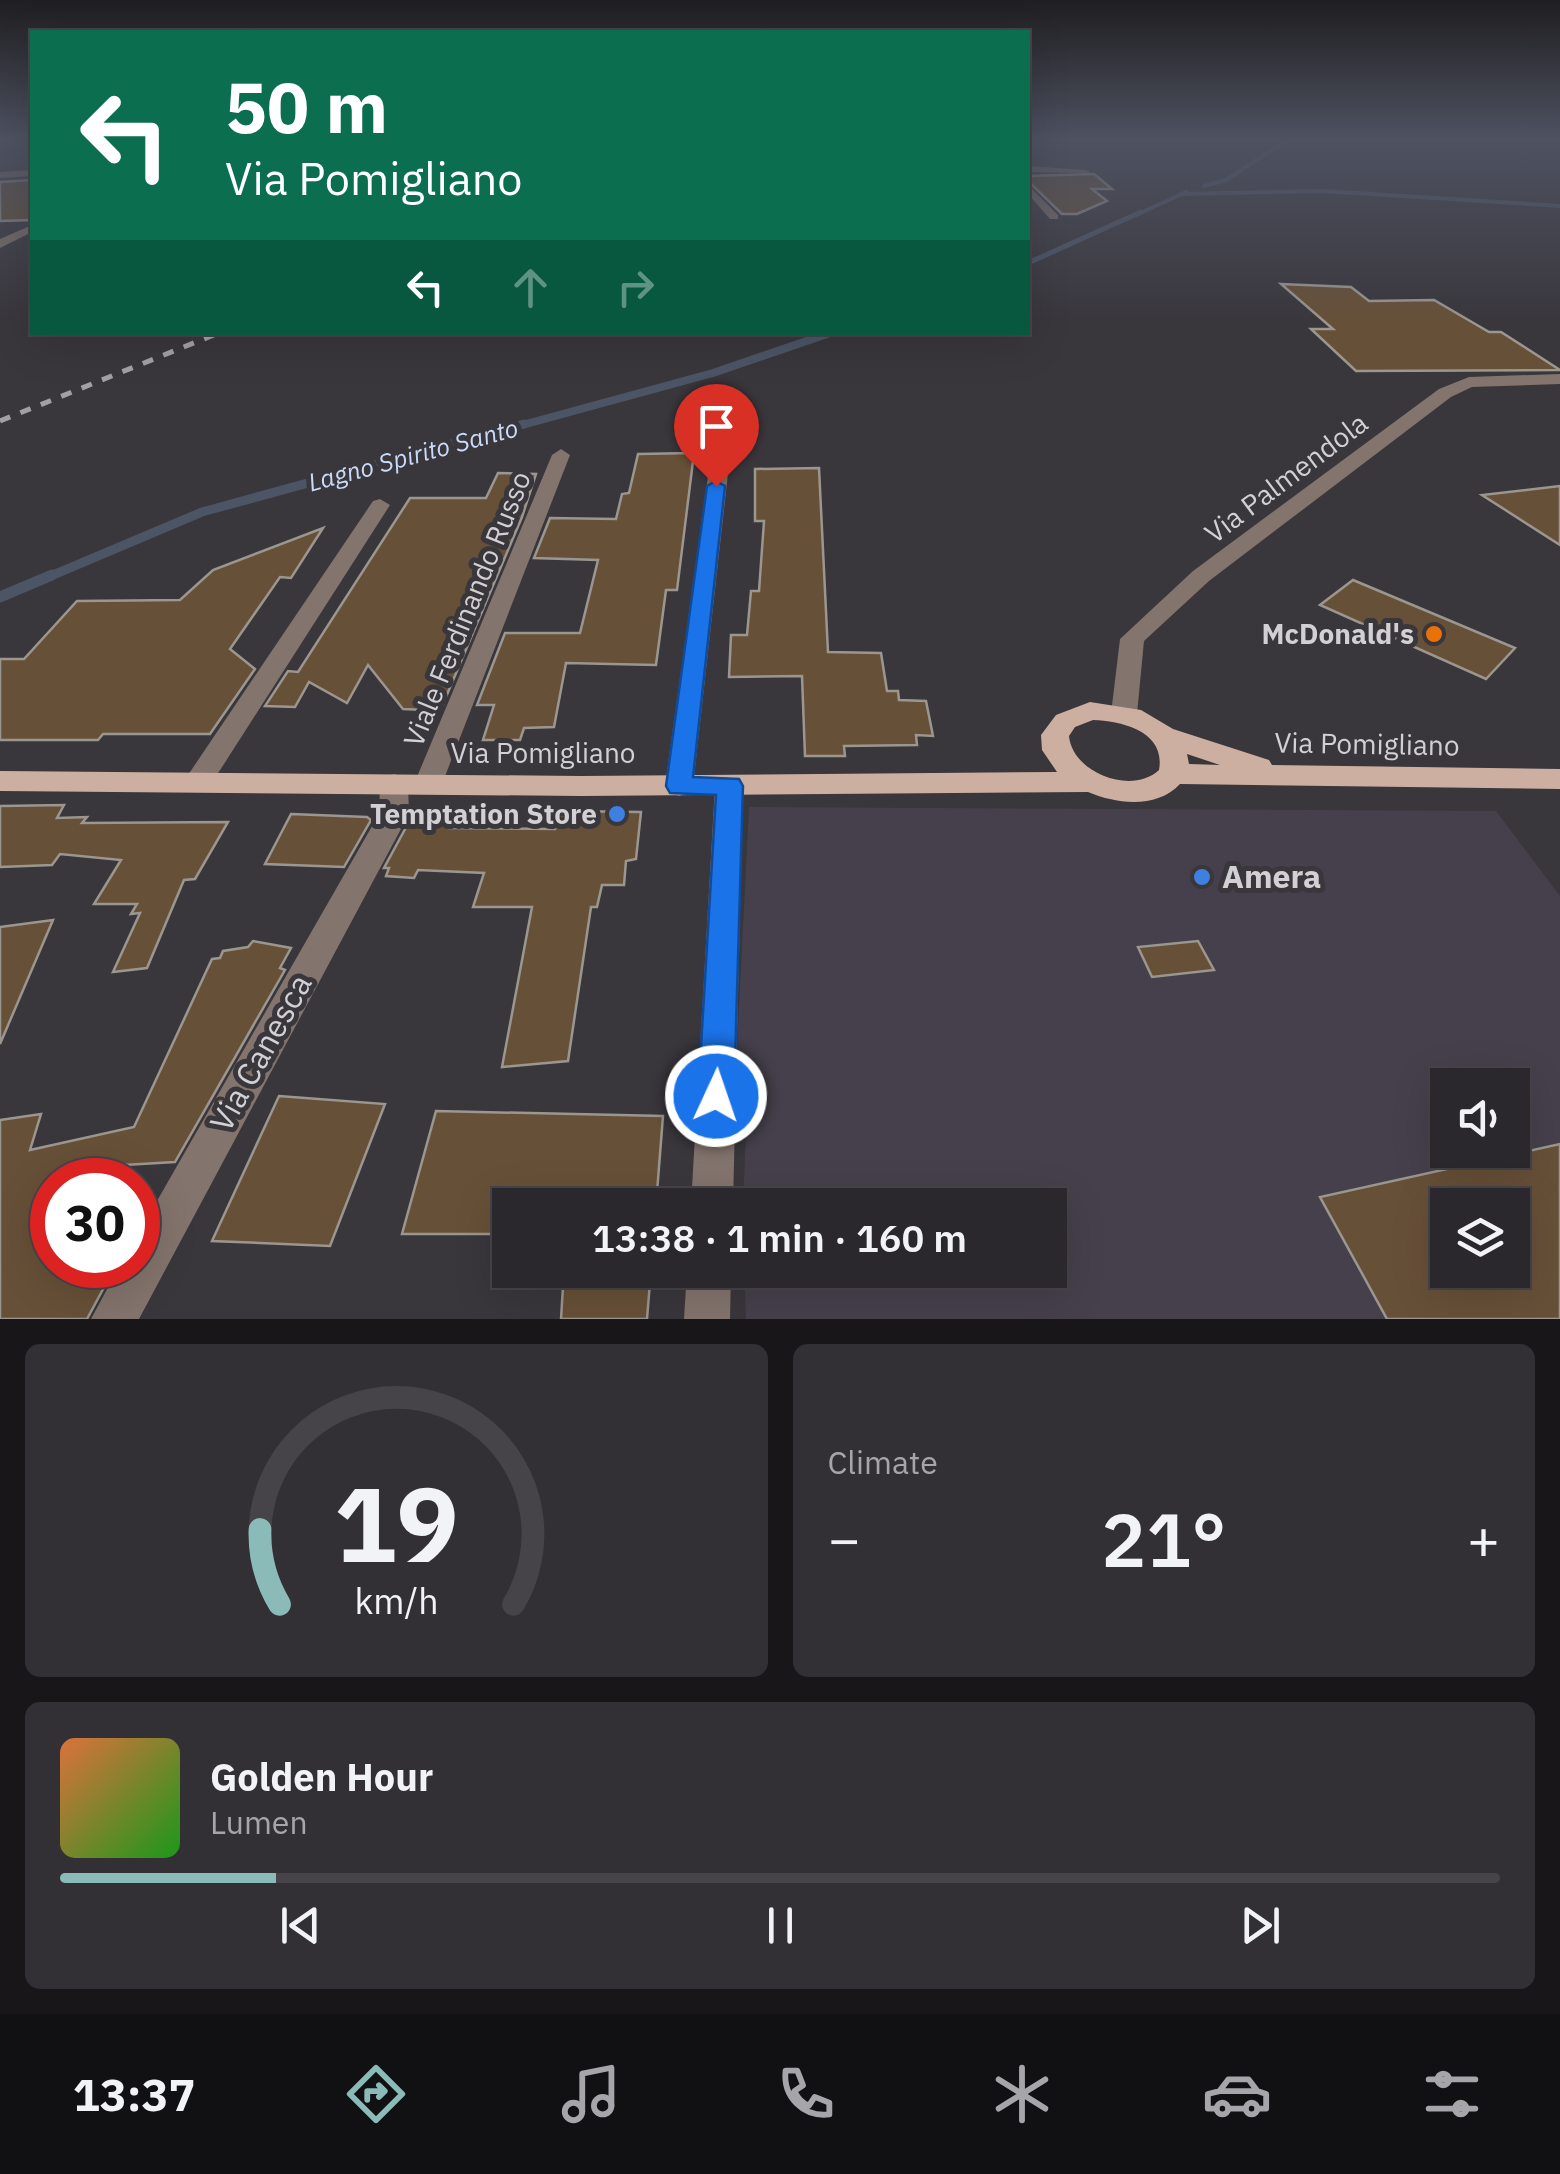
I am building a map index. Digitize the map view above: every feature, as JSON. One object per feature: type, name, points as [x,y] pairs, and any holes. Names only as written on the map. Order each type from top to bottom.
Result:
[{"type":"main road","points":[[1090,711],[1124,714],[1154,727],[1164,736],[1177,761],[1174,774],[1163,784],[1128,792],[1086,782],[1058,757],[1054,744],[1063,722],[1090,711]]},
{"type":"main road","points":[[1164,736],[1283,775]]},
{"type":"main road","points":[[991,783],[1058,757]]},
{"type":"main road","name":"Via Pomigliano","points":[[1174,774],[1560,778]]},
{"type":"main road","name":"Via Pomigliano","points":[[0,781],[679,786],[1086,782]]},
{"type":"street","points":[[1040,202],[1054,217]]},
{"type":"street","points":[[0,244],[30,229]]},
{"type":"street","name":"Via Palmendola","points":[[1124,714],[1132,639],[1202,576],[1444,393],[1469,382],[1560,379]]},
{"type":"street","points":[[679,786],[726,411]]},
{"type":"street","name":"Viale Ferdinando Russo","points":[[411,784],[562,455]]},
{"type":"street","points":[[198,782],[380,505]]},
{"type":"street","name":"Via Canesca","points":[[114,1319],[411,784]]},
{"type":"street","points":[[713,1188],[730,786]]},
{"type":"street","points":[[707,1319],[708,1288]]},
{"type":"shaded area","points":[[749,807],[1496,811],[1560,896],[1560,1319],[746,1319],[745,1288],[1067,1288],[1067,1188],[744,1188],[748,1081],[736,1066]]},
{"type":"building","points":[[0,202],[30,202],[30,220],[0,221]]},
{"type":"building","points":[[1049,202],[1106,202],[1077,214],[1062,214]]},
{"type":"building","points":[[1281,284],[1351,287],[1369,301],[1434,300],[1489,332],[1501,332],[1560,370],[1356,371],[1311,329],[1333,329]]},
{"type":"building","points":[[694,453],[677,590],[666,590],[656,665],[566,663],[554,727],[524,728],[520,740],[483,740],[494,705],[477,705],[505,633],[580,633],[598,560],[534,558],[550,518],[616,519],[622,494],[629,493],[638,454]]},
{"type":"building","points":[[819,468],[828,652],[881,653],[887,691],[898,691],[899,700],[926,701],[933,736],[916,735],[917,745],[844,746],[845,756],[805,756],[802,676],[729,677],[731,635],[747,635],[751,591],[759,591],[764,521],[755,521],[755,469]]},
{"type":"building","points":[[498,473],[536,474],[522,517],[443,704],[427,704],[425,710],[403,709],[368,665],[347,703],[309,682],[295,707],[265,706],[288,671],[298,672],[410,498],[486,498]]},
{"type":"building","points":[[1560,486],[1560,545],[1482,495]]},
{"type":"building","points":[[323,528],[291,578],[280,577],[230,649],[255,669],[210,734],[103,734],[98,740],[0,740],[0,659],[24,659],[77,601],[180,600],[213,570]]},
{"type":"building","points":[[1353,580],[1515,648],[1486,679],[1320,605]]},
{"type":"building","points":[[64,805],[57,818],[87,817],[82,823],[228,822],[195,879],[184,880],[147,968],[113,972],[140,913],[131,914],[137,904],[94,904],[121,860],[60,854],[52,865],[0,867],[0,806]]},
{"type":"building","points":[[559,811],[641,812],[636,859],[626,861],[624,885],[602,885],[597,907],[591,907],[568,1061],[502,1067],[532,907],[473,907],[484,873],[418,870],[414,878],[386,876],[389,868],[384,868],[410,820],[453,820],[450,828],[555,829]]},
{"type":"building","points":[[291,814],[371,820],[344,867],[265,864]]},
{"type":"building","points":[[53,920],[0,1044],[0,927]]},
{"type":"building","points":[[253,941],[291,948],[280,968],[285,970],[175,1162],[160,1163],[160,1158],[30,1158],[30,1288],[104,1288],[87,1319],[0,1319],[0,1120],[41,1114],[30,1150],[134,1127],[212,959],[220,958],[223,951],[248,947]]},
{"type":"building","points":[[1198,941],[1214,970],[1152,977],[1138,947]]},
{"type":"building","points":[[279,1096],[385,1104],[330,1246],[212,1241]]},
{"type":"building","points":[[436,1111],[663,1116],[657,1188],[492,1188],[492,1234],[402,1234]]},
{"type":"building","points":[[1560,1144],[1560,1319],[1387,1319],[1320,1197],[1451,1168],[1530,1168],[1530,1151]]},
{"type":"building","points":[[563,1288],[650,1288],[647,1319],[561,1319]]},
{"type":"waterway","name":"Lagno Spirito Santo","points":[[1136,215],[1165,202]]},
{"type":"waterway","points":[[1490,202],[1560,206]]},
{"type":"waterway","name":"Lagno Spirito Santo","points":[[1030,262],[1141,212]]},
{"type":"waterway","name":"Lagno Spirito Santo","points":[[515,427],[713,373],[824,335]]},
{"type":"waterway","name":"Lagno Spirito Santo","points":[[46,578],[202,512],[524,424]]},
{"type":"waterway","name":"Lagno Spirito Santo","points":[[0,597],[52,575]]},
{"type":"railway","points":[[0,421],[214,335]]},
{"type":"place","name":"McDonald's","points":[[1434,634]]},
{"type":"place","name":"Temptation Store","points":[[617,814]]},
{"type":"place","name":"Amera","points":[[1202,877]]},
{"type":"route","points":[[716,486],[679,786],[730,786],[716,1096]]}]
